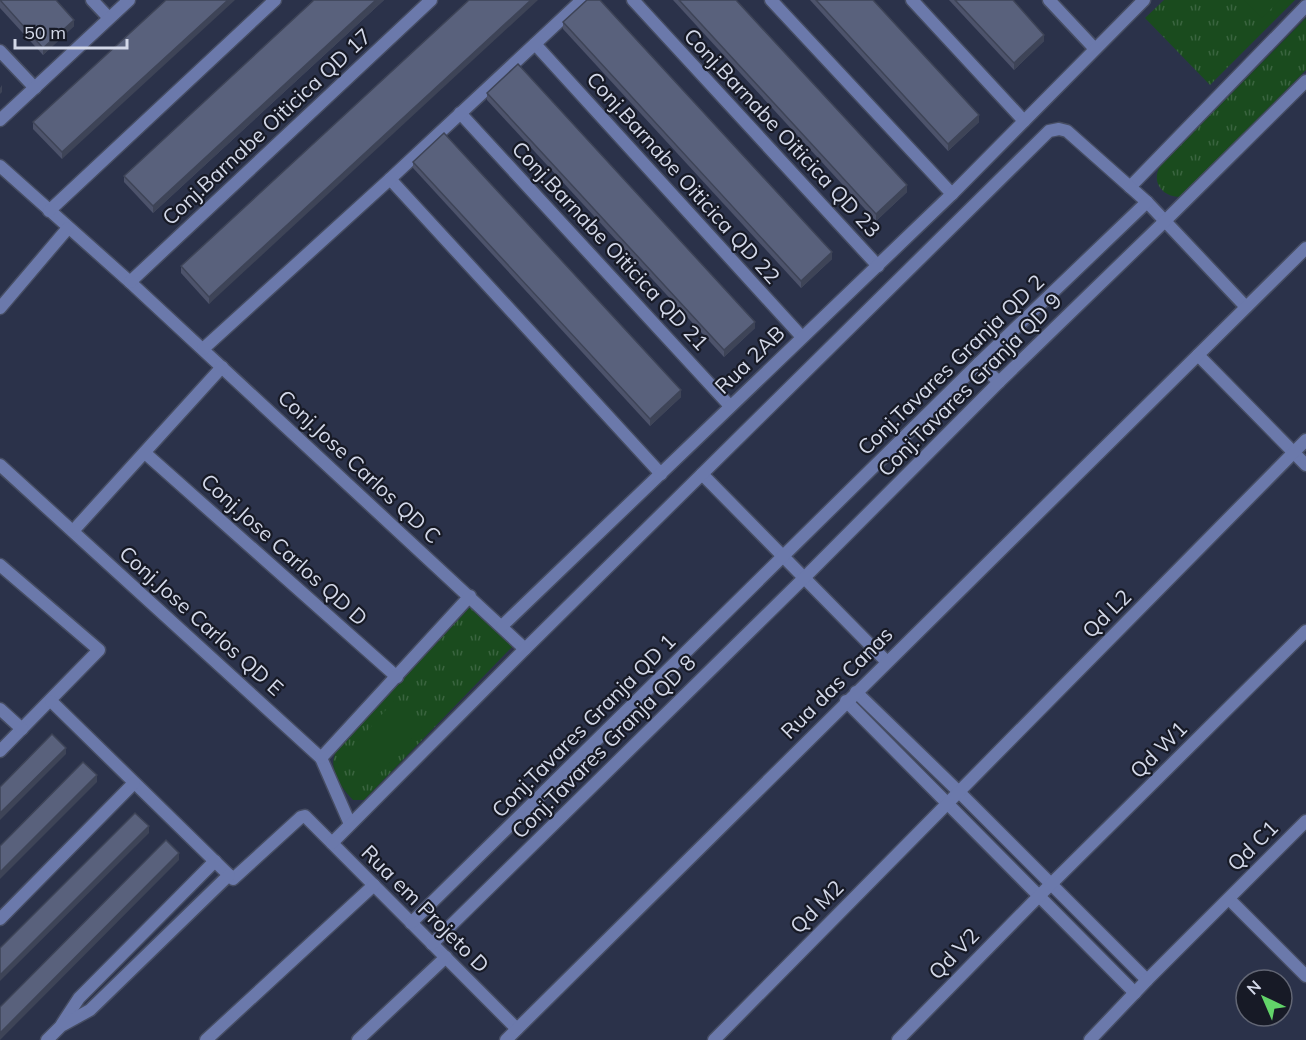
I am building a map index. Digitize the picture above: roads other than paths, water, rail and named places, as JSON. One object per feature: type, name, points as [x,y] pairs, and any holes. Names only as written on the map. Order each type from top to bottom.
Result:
[{"type":"street","points":[[92,0],[109,18]]},
{"type":"street","points":[[0,120],[129,0]]},
{"type":"street","points":[[49,211],[275,0]]},
{"type":"street","name":"Conj.Barnabe Oiticica QD 17","points":[[130,282],[431,0]]},
{"type":"street","points":[[202,349],[390,179],[582,0]]},
{"type":"street","name":"Conj.Barnabe Oiticica QD 23","points":[[633,0],[878,266]]},
{"type":"street","points":[[771,0],[952,194]]},
{"type":"street","points":[[912,0],[1024,121]]},
{"type":"street","points":[[1049,0],[1095,49]]},
{"type":"street","name":"Rua 2AB","points":[[502,626],[952,194],[1144,0]]},
{"type":"street","points":[[1130,187],[1306,6]]},
{"type":"street","name":"Conj.Barnabe Oiticica QD 22","points":[[535,45],[802,337]]},
{"type":"street","points":[[0,51],[35,88]]},
{"type":"street","name":"Conj.Tavares Granja QD 9","points":[[804,578],[999,382],[1166,222],[1306,81]]},
{"type":"street","name":"Conj.Barnabe Oiticica QD 21","points":[[460,113],[730,406]]},
{"type":"street","points":[[332,843],[525,648],[1046,134],[1054,129],[1066,131],[1147,202],[1246,307],[1306,248]]},
{"type":"street","name":"Conj.Jose Carlos QD C","points":[[0,166],[130,282],[525,648]]},
{"type":"street","points":[[390,179],[661,474]]},
{"type":"street","name":"Conj.Tavares Granja QD 2","points":[[783,557],[979,363],[1147,202]]},
{"type":"street","points":[[0,308],[68,228]]},
{"type":"street","name":"Rua das Canas","points":[[507,1040],[886,661],[1246,307]]},
{"type":"street","points":[[1198,355],[1306,465]]},
{"type":"street","points":[[979,363],[999,382]]},
{"type":"street","points":[[73,531],[222,367]]},
{"type":"street","name":"Qd L2","points":[[948,802],[1306,440]]},
{"type":"street","name":"Conj.Jose Carlos QD D","points":[[145,453],[397,677]]},
{"type":"street","name":"Conj.Jose Carlos QD E","points":[[0,465],[321,758],[350,824]]},
{"type":"street","points":[[702,474],[886,661]]},
{"type":"street","name":"Conj.Tavares Granja QD 1","points":[[411,922],[783,557]]},
{"type":"street","points":[[0,565],[99,650],[0,751]]},
{"type":"street","name":"Conj.Tavares Granja QD 8","points":[[432,944],[804,578]]},
{"type":"street","points":[[321,758],[470,596]]},
{"type":"street","name":"Qd W1","points":[[1039,896],[1306,631]]},
{"type":"street","points":[[851,696],[959,792],[1147,980]]},
{"type":"street","points":[[851,696],[948,802],[1135,993]]},
{"type":"street","points":[[51,701],[229,875],[90,1010],[61,1026]]},
{"type":"street","points":[[0,709],[22,729]]},
{"type":"street","points":[[0,919],[134,783]]},
{"type":"street","name":"Qd M2","points":[[714,1040],[948,802]]},
{"type":"street","name":"Rua em Projeto D","points":[[229,875],[234,878],[304,816],[517,1029]]},
{"type":"street","name":"Qd C1","points":[[1090,1040],[1306,821]]},
{"type":"street","points":[[47,1040],[61,1026],[80,998],[214,861]]},
{"type":"street","points":[[206,1040],[374,885]]},
{"type":"street","name":"Qd V2","points":[[898,1040],[1039,896]]},
{"type":"street","points":[[1229,899],[1306,976]]},
{"type":"street","points":[[358,1040],[446,957]]}]
